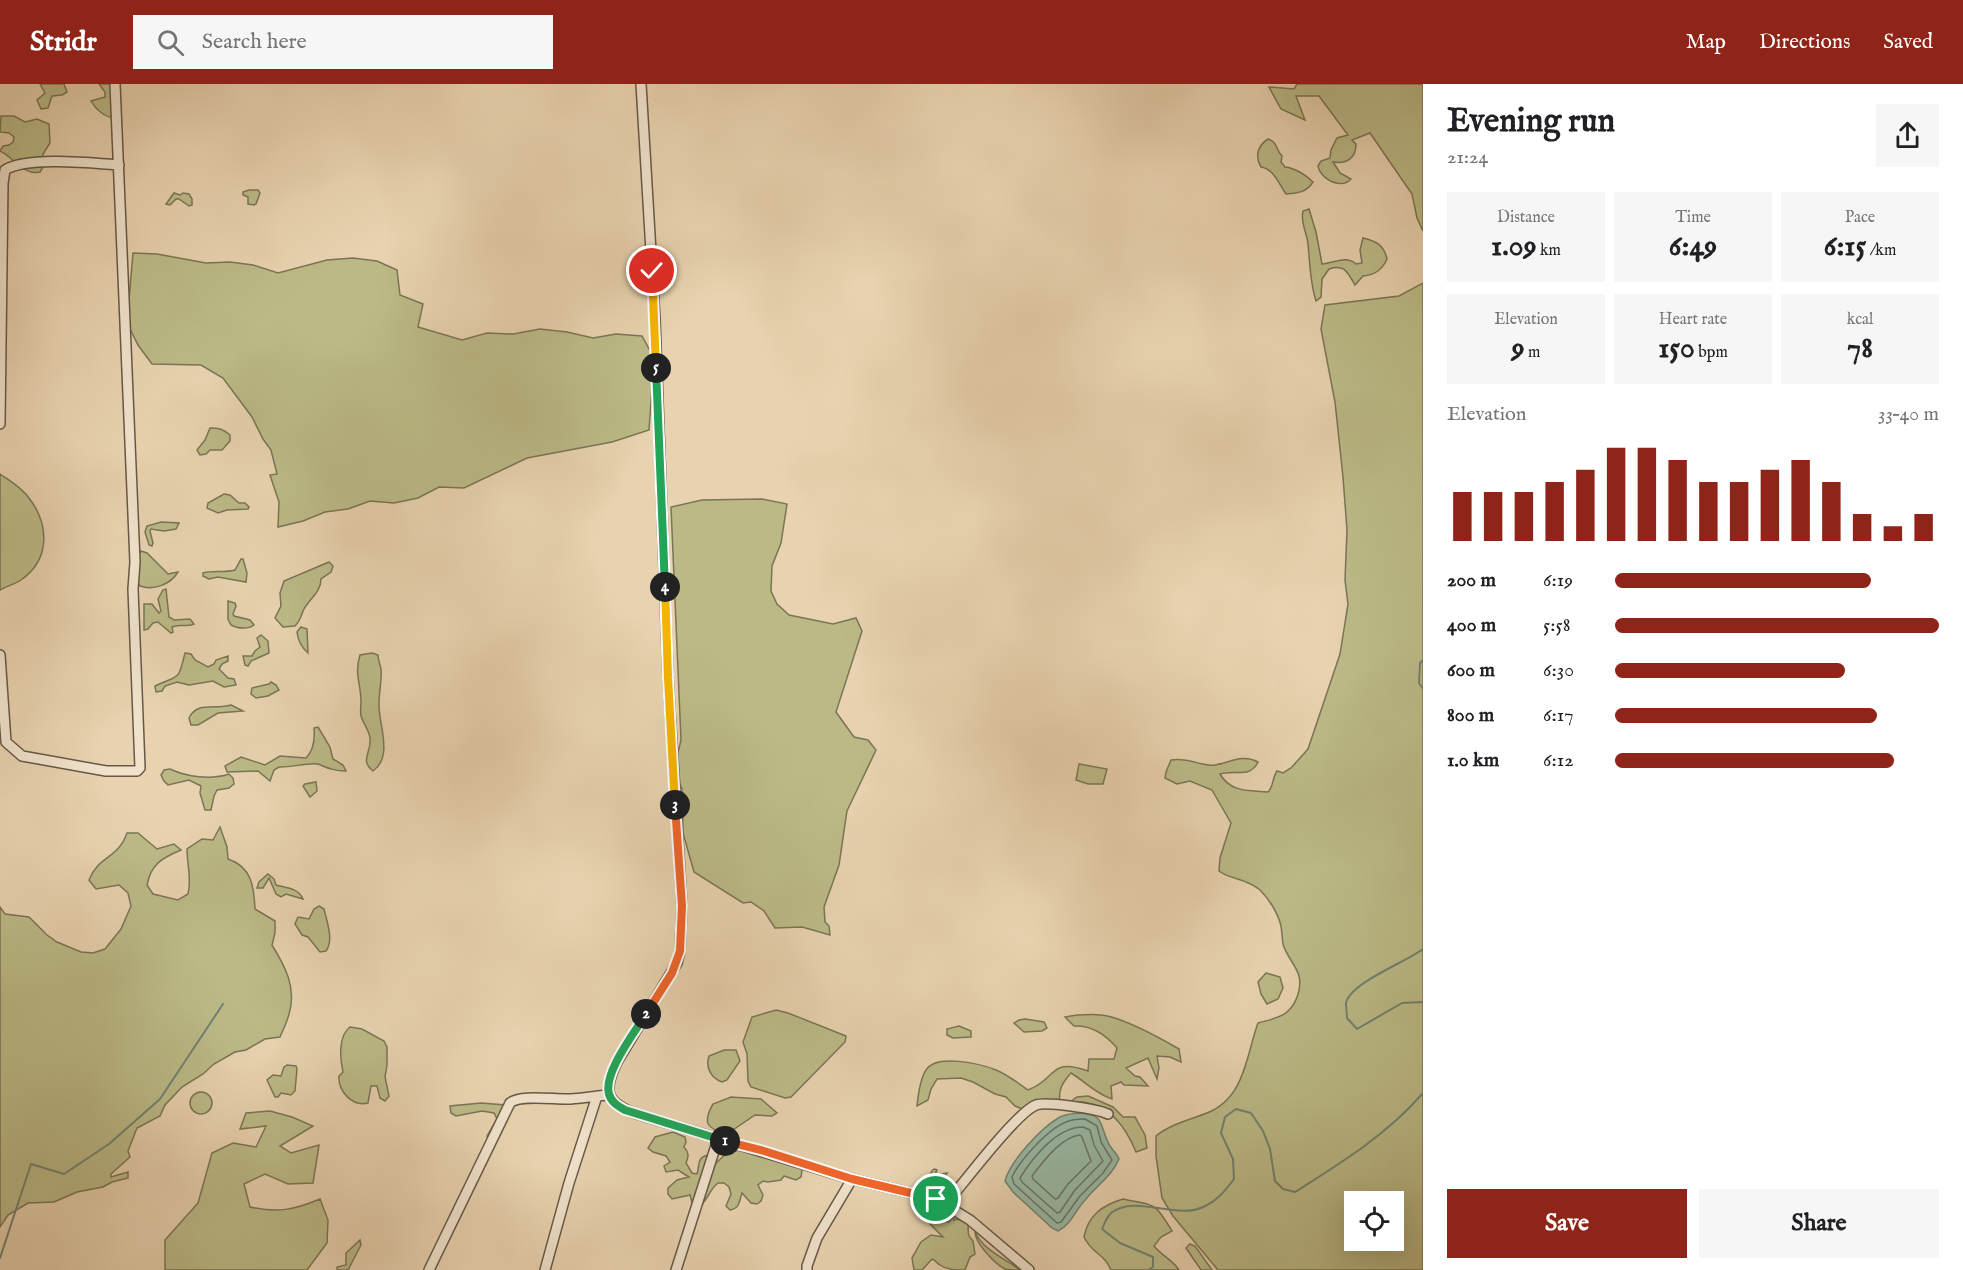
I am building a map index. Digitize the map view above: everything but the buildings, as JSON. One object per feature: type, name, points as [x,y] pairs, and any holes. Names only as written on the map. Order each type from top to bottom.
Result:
[{"type":"street","points":[[0,655],[6,741],[12,748],[22,756],[95,769],[123,772],[137,771],[140,768],[133,589],[135,562],[115,84]]},
{"type":"street","points":[[641,84],[655,319],[668,678],[682,906],[677,963],[617,1062],[609,1078],[609,1095],[617,1105],[625,1110],[852,1179],[936,1199],[970,1221],[1029,1270]]},
{"type":"street","points":[[0,424],[5,170],[15,166],[53,161],[119,165]]},
{"type":"street","points":[[429,1270],[513,1100],[569,1099],[609,1095]]},
{"type":"street","points":[[545,1270],[569,1183],[597,1096]]},
{"type":"street","points":[[945,1204],[1013,1125],[1034,1106],[1046,1102],[1108,1114]]},
{"type":"street","points":[[676,1270],[718,1139]]},
{"type":"street","points":[[807,1270],[817,1238],[852,1179]]},
{"type":"shaded area","points":[[40,84],[64,84],[67,92],[52,96],[48,108],[41,109],[37,100],[45,93]]},
{"type":"shaded area","points":[[99,84],[113,84],[114,118],[101,113],[91,101],[105,97],[105,92]]},
{"type":"shaded area","points":[[1297,84],[1423,84],[1423,231],[1417,218],[1412,194],[1370,133],[1352,140],[1356,144],[1356,149],[1352,157],[1342,162],[1333,162],[1340,173],[1351,179],[1337,183],[1323,175],[1318,166],[1321,161],[1330,158],[1337,138],[1348,135],[1319,96],[1296,96],[1305,120],[1281,109],[1269,87],[1294,89]]},
{"type":"shaded area","points":[[1,116],[14,116],[25,122],[37,119],[49,124],[50,143],[43,154],[43,167],[40,172],[24,169],[0,151],[3,146],[13,142],[14,137],[9,133],[0,132]]},
{"type":"shaded area","points":[[1268,139],[1275,144],[1285,167],[1300,172],[1313,182],[1307,188],[1298,193],[1286,194],[1273,174],[1261,167],[1258,152],[1261,145]]},
{"type":"shaded area","points":[[258,190],[260,193],[254,205],[248,204],[248,197],[243,195],[243,192]]},
{"type":"shaded area","points":[[174,193],[189,194],[192,205],[189,206],[179,199],[170,205],[166,204]]},
{"type":"shaded area","points":[[1309,209],[1322,264],[1344,260],[1356,264],[1362,263],[1360,250],[1363,238],[1376,242],[1382,247],[1387,259],[1383,266],[1375,273],[1363,276],[1355,285],[1342,268],[1329,269],[1322,279],[1321,297],[1316,301],[1302,219],[1303,211]]},
{"type":"shaded area","points":[[133,253],[157,254],[206,263],[230,262],[253,265],[278,273],[327,260],[353,258],[377,261],[397,270],[400,295],[423,304],[418,327],[462,340],[487,333],[513,334],[540,329],[593,338],[616,334],[642,336],[654,358],[649,430],[612,442],[527,458],[464,488],[439,487],[418,498],[394,503],[370,501],[278,527],[279,502],[270,475],[277,474],[271,450],[252,417],[223,378],[201,365],[152,364],[138,345],[127,323]]},
{"type":"shaded area","points":[[1423,283],[1423,1270],[1218,1270],[1173,1216],[1162,1198],[1156,1156],[1156,1136],[1174,1125],[1207,1113],[1220,1106],[1229,1097],[1237,1087],[1242,1075],[1258,1023],[1285,1014],[1294,1003],[1300,983],[1296,969],[1284,948],[1281,926],[1273,906],[1255,886],[1219,871],[1220,858],[1231,823],[1212,790],[1190,781],[1177,784],[1165,778],[1171,760],[1215,765],[1237,759],[1247,759],[1258,762],[1251,770],[1220,774],[1229,785],[1235,788],[1268,792],[1277,771],[1283,773],[1291,768],[1308,749],[1340,654],[1348,604],[1345,580],[1347,530],[1343,477],[1335,402],[1321,329],[1325,305],[1399,296]]},
{"type":"shaded area","points":[[210,428],[225,431],[230,435],[230,441],[222,450],[210,450],[200,455],[197,450],[205,440]]},
{"type":"shaded area","points":[[0,474],[15,484],[36,508],[44,541],[38,562],[31,572],[0,590]]},
{"type":"shaded area","points":[[224,494],[230,495],[239,503],[245,503],[248,509],[218,513],[207,508],[208,503]]},
{"type":"shaded area","points":[[762,499],[787,504],[781,543],[772,566],[771,591],[777,604],[789,615],[833,624],[856,618],[862,631],[836,712],[854,737],[868,740],[876,750],[847,811],[839,865],[824,907],[825,922],[829,926],[830,935],[802,927],[775,928],[764,911],[751,902],[743,903],[694,872],[683,833],[682,789],[676,775],[681,740],[671,507],[702,500]]},
{"type":"shaded area","points":[[161,522],[179,523],[176,529],[164,531],[151,529],[153,543],[152,546],[149,545],[145,532],[147,526]]},
{"type":"shaded area","points":[[141,551],[147,553],[168,574],[178,572],[162,585],[151,588],[140,586],[138,583]]},
{"type":"shaded area","points":[[243,559],[247,573],[246,582],[218,577],[209,579],[203,576],[203,573],[207,572],[235,570]]},
{"type":"shaded area","points":[[329,562],[333,566],[331,572],[321,579],[319,588],[304,609],[299,622],[295,626],[283,627],[275,618],[281,606],[280,593],[284,581]]},
{"type":"shaded area","points":[[166,589],[169,617],[174,620],[190,619],[194,624],[172,627],[173,632],[171,633],[158,622],[144,630],[144,604],[152,604],[159,613],[161,611],[158,599]]},
{"type":"shaded area","points":[[228,601],[235,603],[234,616],[250,620],[254,625],[243,628],[231,625],[228,619]]},
{"type":"shaded area","points":[[301,627],[307,629],[308,653],[298,638],[297,632]]},
{"type":"shaded area","points":[[261,635],[268,641],[269,653],[251,661],[248,666],[245,665],[243,656],[252,656],[260,647],[257,638]]},
{"type":"shaded area","points":[[185,653],[191,654],[195,660],[208,667],[216,660],[228,656],[228,661],[219,669],[228,678],[234,679],[236,685],[224,687],[213,681],[189,685],[177,682],[156,692],[155,686],[177,676]]},
{"type":"shaded area","points":[[372,653],[378,655],[381,669],[379,711],[384,739],[383,757],[373,771],[366,759],[370,738],[361,716],[358,679],[360,655]]},
{"type":"shaded area","points":[[271,682],[279,690],[268,696],[256,698],[251,694],[252,688]]},
{"type":"shaded area","points":[[231,705],[243,711],[218,713],[198,725],[191,725],[189,718],[197,710]]},
{"type":"shaded area","points":[[318,727],[330,747],[333,759],[343,765],[346,771],[318,764],[279,767],[274,770],[270,781],[258,771],[227,772],[225,766],[241,757],[265,765],[280,756],[306,758],[313,744],[314,728]]},
{"type":"shaded area","points":[[1079,764],[1107,769],[1103,784],[1088,784],[1076,780]]},
{"type":"shaded area","points":[[170,769],[199,777],[229,774],[234,784],[229,788],[217,790],[211,810],[205,810],[200,793],[201,786],[189,780],[168,785],[161,775],[164,770]]},
{"type":"shaded area","points":[[316,782],[317,791],[310,797],[303,786]]},
{"type":"shaded area","points":[[220,827],[227,847],[228,859],[242,867],[250,879],[255,909],[275,921],[272,945],[285,969],[292,995],[289,1014],[280,1037],[265,1039],[214,1064],[182,1087],[165,1105],[160,1116],[137,1128],[128,1151],[130,1157],[111,1174],[111,1177],[128,1172],[128,1178],[103,1187],[77,1192],[54,1202],[28,1203],[8,1215],[0,1227],[0,907],[5,914],[29,917],[57,942],[81,952],[93,953],[105,949],[121,929],[131,906],[128,893],[119,885],[96,889],[89,880],[97,866],[119,848],[127,833],[138,833],[157,849],[174,844],[181,850],[158,863],[151,872],[147,885],[153,894],[178,900],[188,894],[187,849],[202,839],[213,840]]},
{"type":"shaded area","points":[[268,874],[274,879],[276,885],[295,891],[303,899],[286,894],[281,897],[276,894],[269,878],[263,888],[257,888],[259,882]]},
{"type":"shaded area","points":[[319,906],[324,909],[330,936],[326,951],[320,952],[308,937],[302,935],[295,924],[298,917],[309,919],[314,909]]},
{"type":"shaded area","points":[[1266,973],[1280,977],[1283,988],[1278,999],[1267,1004],[1258,982]]},
{"type":"shaded area","points":[[776,1010],[846,1036],[845,1042],[791,1097],[785,1098],[751,1087],[748,1081],[747,1054],[743,1042],[752,1017]]},
{"type":"shaded area","points":[[1077,1015],[1110,1017],[1141,1029],[1179,1049],[1181,1062],[1170,1057],[1157,1056],[1159,1068],[1157,1079],[1148,1058],[1126,1068],[1135,1076],[1140,1077],[1148,1086],[1124,1085],[1121,1082],[1111,1086],[1112,1099],[1095,1091],[1071,1073],[1061,1087],[1060,1103],[1025,1110],[1015,1106],[1006,1097],[961,1078],[937,1079],[928,1100],[917,1106],[926,1070],[939,1062],[959,1061],[996,1070],[1028,1090],[1059,1068],[1075,1067],[1088,1071],[1089,1059],[1114,1059],[1117,1048],[1108,1039],[1092,1029],[1074,1026],[1065,1017]]},
{"type":"shaded area","points":[[1025,1019],[1044,1022],[1047,1028],[1042,1031],[1024,1032],[1014,1023]]},
{"type":"shaded area","points":[[959,1026],[971,1031],[971,1037],[953,1038],[947,1035],[947,1029]]},
{"type":"shaded area","points":[[350,1027],[362,1029],[384,1041],[387,1047],[385,1077],[389,1096],[385,1101],[380,1098],[377,1086],[371,1086],[368,1103],[362,1104],[347,1097],[341,1087],[339,1076],[343,1072],[342,1042],[343,1036]]},
{"type":"shaded area","points":[[724,1050],[736,1050],[740,1061],[727,1080],[722,1082],[710,1072],[708,1060],[709,1056]]},
{"type":"shaded area","points":[[287,1065],[296,1066],[297,1069],[295,1091],[291,1095],[281,1093],[275,1097],[267,1080],[273,1075],[281,1076]]},
{"type":"shaded area","points":[[201,1092],[209,1095],[212,1103],[209,1111],[201,1114],[193,1111],[190,1103],[193,1095]]},
{"type":"shaded area","points":[[1088,1096],[1113,1107],[1123,1117],[1135,1117],[1145,1135],[1147,1148],[1136,1152],[1118,1121],[1105,1110],[1086,1102],[1070,1102],[1077,1097]]},
{"type":"shaded area","points":[[731,1097],[761,1099],[777,1113],[772,1116],[755,1115],[727,1134],[715,1130],[707,1121],[713,1104]]},
{"type":"shaded area","points":[[481,1103],[505,1105],[488,1139],[487,1136],[497,1119],[494,1113],[482,1111],[456,1116],[451,1113],[450,1106]]},
{"type":"shaded area","points":[[270,1111],[313,1126],[280,1146],[291,1153],[319,1145],[313,1183],[288,1184],[265,1174],[244,1184],[250,1207],[269,1210],[286,1209],[320,1199],[328,1220],[327,1243],[307,1270],[165,1270],[165,1240],[198,1203],[212,1153],[233,1143],[256,1147],[266,1126],[240,1129],[246,1113]]},
{"type":"shaded area","points":[[673,1132],[685,1137],[684,1147],[688,1154],[686,1163],[692,1173],[697,1174],[700,1160],[704,1156],[708,1155],[715,1164],[728,1152],[741,1150],[799,1165],[802,1170],[801,1177],[796,1180],[784,1176],[781,1180],[763,1181],[758,1185],[763,1195],[761,1201],[757,1204],[751,1203],[742,1193],[740,1202],[730,1210],[726,1206],[731,1194],[729,1187],[724,1183],[718,1183],[699,1207],[693,1206],[690,1195],[672,1199],[668,1194],[668,1188],[677,1180],[689,1177],[678,1170],[666,1172],[664,1166],[670,1162],[666,1156],[648,1148],[655,1137]]},
{"type":"shaded area","points":[[934,1169],[937,1170],[934,1181],[947,1173],[936,1186],[931,1183],[930,1179]]},
{"type":"shaded area","points":[[1123,1199],[1148,1204],[1161,1214],[1172,1231],[1161,1237],[1154,1246],[1179,1270],[1111,1270],[1105,1260],[1090,1247],[1084,1237],[1093,1217],[1109,1204]]},
{"type":"shaded area","points":[[937,1215],[942,1221],[949,1222],[953,1217],[954,1220],[968,1223],[975,1254],[970,1257],[965,1270],[946,1268],[932,1259],[922,1270],[914,1270],[912,1258],[921,1242],[931,1235],[943,1237],[930,1224],[931,1217]]},
{"type":"shaded area","points":[[975,1232],[989,1249],[1020,1270],[1005,1269],[996,1263],[986,1253]]},
{"type":"shaded area","points":[[360,1240],[361,1245],[348,1270],[337,1270],[337,1267],[346,1265],[346,1253]]},
{"type":"shaded area","points":[[1190,1244],[1195,1246],[1212,1270],[1201,1270],[1186,1248]]},
{"type":"water","points":[[1079,1113],[1093,1115],[1100,1121],[1109,1144],[1119,1159],[1070,1221],[1058,1231],[1013,1192],[1005,1181],[1013,1164],[1045,1128],[1060,1117]]},
{"type":"waterway","points":[[1423,660],[1420,663],[1419,683],[1423,689]]},
{"type":"waterway","points":[[1423,949],[1357,988],[1346,1003],[1347,1018],[1357,1029],[1402,1003],[1423,1003]]},
{"type":"waterway","points":[[0,1258],[31,1164],[64,1174],[109,1144],[160,1099],[223,1004]]},
{"type":"waterway","points":[[1148,1270],[1153,1267],[1153,1257],[1120,1243],[1102,1229],[1106,1221],[1111,1213],[1121,1208],[1144,1206],[1181,1211],[1192,1210],[1208,1205],[1217,1199],[1234,1179],[1233,1159],[1221,1133],[1225,1117],[1236,1109],[1251,1113],[1263,1131],[1270,1149],[1275,1181],[1283,1189],[1295,1192],[1379,1135],[1423,1093]]},
{"type":"route","points":[[652,271],[668,678],[682,906],[681,935],[677,963],[617,1062],[609,1078],[609,1095],[617,1105],[637,1114],[852,1179],[936,1199]]}]
